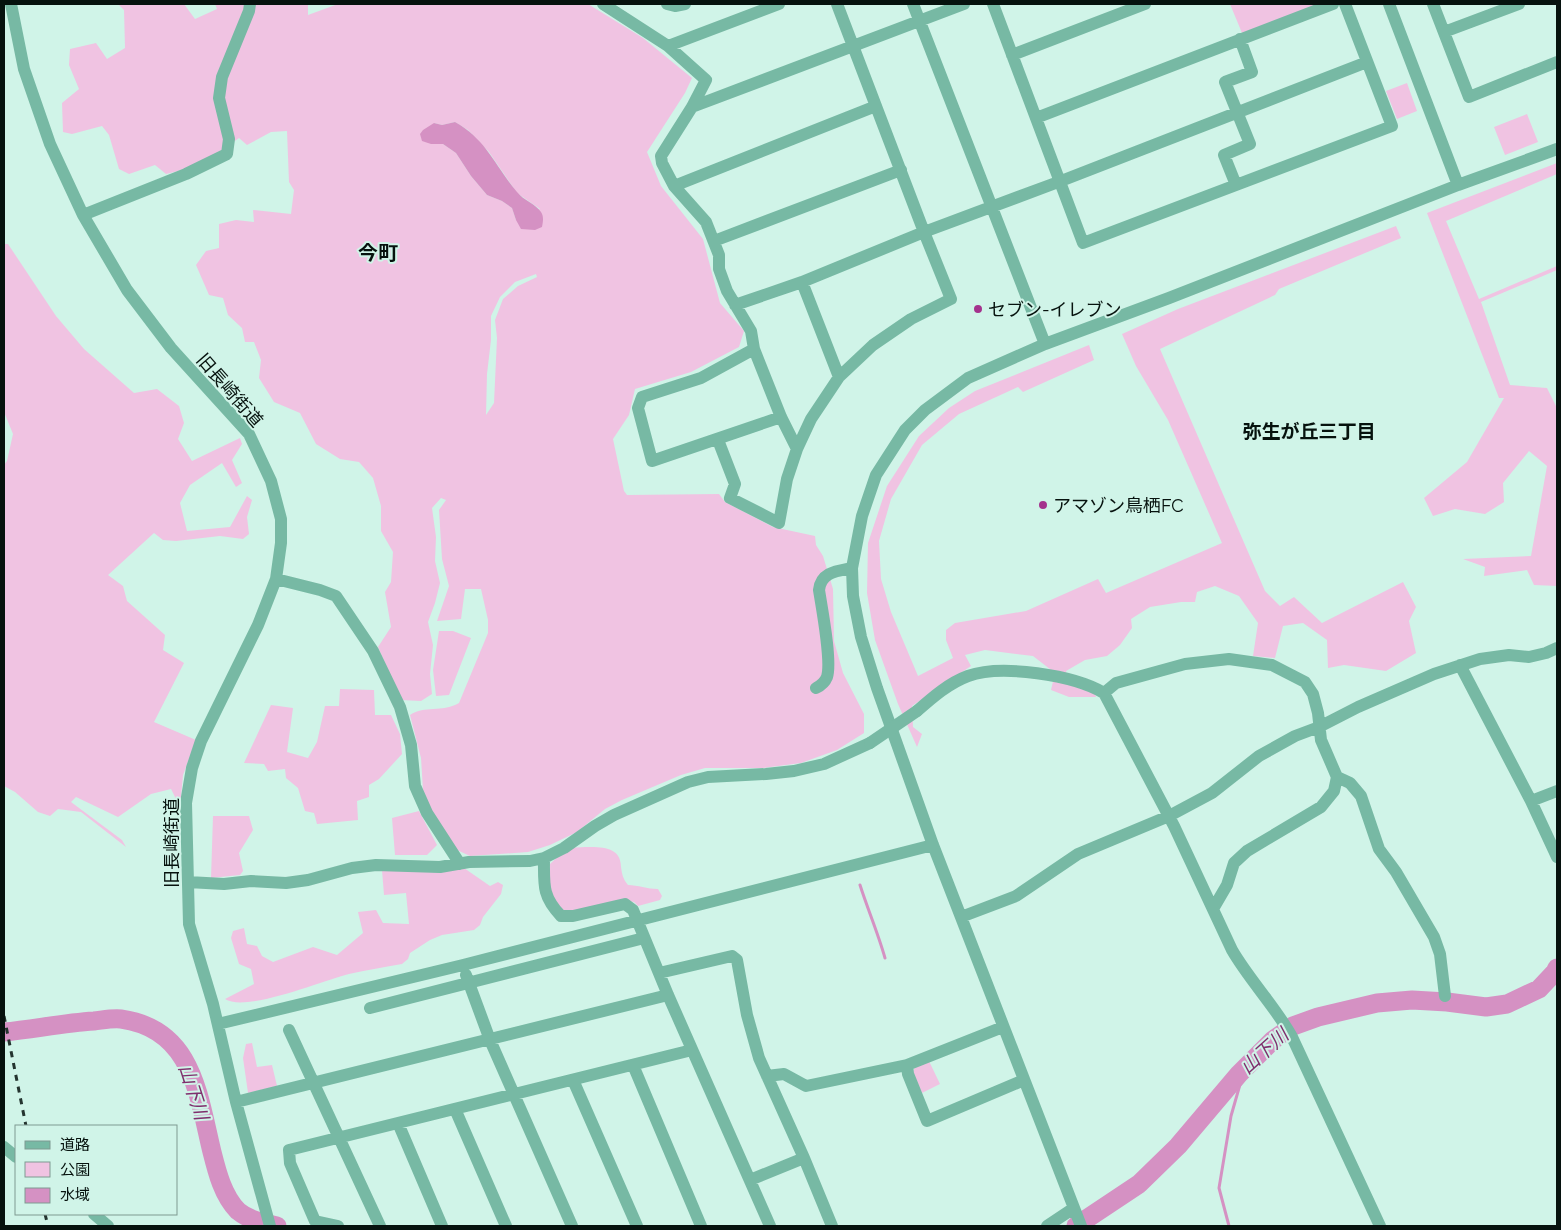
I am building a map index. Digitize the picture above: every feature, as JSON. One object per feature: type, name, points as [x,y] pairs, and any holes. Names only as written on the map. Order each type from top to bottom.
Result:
[{"type":"street","name":"旧長崎街道","points":[[11,4],[24,69],[50,144],[83,215],[128,290],[171,348],[249,434],[271,480],[281,519],[281,543],[276,579],[258,625],[202,741],[192,768],[186,803],[189,924],[218,1024],[236,1102],[270,1226]]},
{"type":"street","points":[[83,215],[186,174],[227,154],[229,139],[219,98],[222,77],[249,11],[250,4]]},
{"type":"street","points":[[603,4],[668,46],[706,80],[692,107],[661,156],[662,163],[674,186],[706,222],[719,255],[719,269],[735,305],[751,331],[754,349],[781,417],[797,449]]},
{"type":"street","points":[[667,4],[675,6],[685,4]]},
{"type":"street","points":[[668,46],[779,4]]},
{"type":"street","points":[[718,440],[736,484],[730,498],[779,523],[788,479],[797,449],[811,419],[839,376],[873,345],[911,319],[952,299],[924,232],[837,4]]},
{"type":"street","points":[[913,4],[1045,344]]},
{"type":"street","points":[[692,107],[964,4]]},
{"type":"street","points":[[993,4],[1084,243],[1392,126],[1345,4]]},
{"type":"street","points":[[1012,55],[1145,4]]},
{"type":"street","points":[[1036,118],[1333,4]]},
{"type":"street","points":[[1389,4],[1458,185]]},
{"type":"street","points":[[1433,4],[1469,97],[1557,62]]},
{"type":"street","points":[[1444,32],[1519,4]]},
{"type":"street","points":[[1236,185],[1224,154],[1250,144],[1225,82],[1252,72],[1240,39]]},
{"type":"street","points":[[735,305],[802,282],[924,232],[1367,62]]},
{"type":"street","points":[[674,186],[876,106]]},
{"type":"street","points":[[1081,1226],[934,845],[877,688],[861,637],[853,596],[852,568],[862,516],[876,475],[905,430],[925,410],[968,378],[1045,344],[1169,298],[1458,185],[1557,149]]},
{"type":"street","points":[[714,241],[901,170]]},
{"type":"street","points":[[802,282],[839,376]]},
{"type":"street","points":[[754,349],[701,378],[642,397],[638,408],[652,462],[781,417]]},
{"type":"street","points":[[816,688],[820,687],[827,679],[829,664],[820,582],[826,574],[852,568]]},
{"type":"street","points":[[276,579],[336,596],[374,651],[400,707],[411,745],[415,786],[427,813],[460,864]]},
{"type":"street","points":[[961,917],[1016,896],[1060,866],[1095,846],[1169,816],[1212,793],[1259,756],[1295,736],[1319,727],[1400,688],[1480,659],[1509,655],[1529,657],[1557,648]]},
{"type":"street","points":[[1104,693],[1116,683],[1185,664],[1229,659],[1272,665],[1305,682],[1312,694],[1318,713],[1321,740],[1337,777],[1334,791],[1321,807],[1247,851],[1234,863],[1227,885],[1213,909]]},
{"type":"street","points":[[1460,666],[1531,801],[1557,857]]},
{"type":"street","points":[[188,882],[224,884],[264,881],[286,883],[308,880],[352,868],[376,865],[440,867],[460,864],[530,861],[544,858],[564,848],[614,815],[688,782],[708,777],[794,771],[824,764],[870,743],[918,711],[940,691],[968,676],[988,671],[1014,671],[1066,678],[1092,686],[1104,693],[1169,816],[1241,965],[1281,1018],[1292,1037],[1380,1226]]},
{"type":"street","points":[[1337,777],[1350,783],[1361,796],[1379,849],[1396,872],[1434,937],[1440,954],[1445,996]]},
{"type":"street","points":[[1531,801],[1557,791]]},
{"type":"street","points":[[218,1024],[464,965],[934,845]]},
{"type":"street","points":[[544,858],[546,896],[561,916],[573,916],[625,904],[633,910],[668,995],[770,1226]]},
{"type":"street","points":[[370,1008],[644,938]]},
{"type":"street","points":[[659,973],[732,956],[737,960],[747,1015],[759,1058],[832,1226]]},
{"type":"street","points":[[464,965],[468,983],[490,1040],[572,1226]]},
{"type":"street","points":[[236,1102],[668,995]]},
{"type":"street","points":[[767,1076],[784,1074],[806,1086],[907,1065],[1003,1027]]},
{"type":"street","points":[[289,1030],[380,1226]]},
{"type":"street","points":[[338,1226],[314,1221],[290,1163],[289,1150],[692,1050]]},
{"type":"street","points":[[633,1065],[702,1226]]},
{"type":"street","points":[[907,1065],[908,1074],[927,1121],[1024,1080]]},
{"type":"street","points":[[574,1080],[637,1226]]},
{"type":"street","points":[[455,1110],[506,1226]]},
{"type":"street","points":[[398,1123],[442,1226]]},
{"type":"street","points":[[4,1147],[15,1156]]},
{"type":"street","points":[[750,1180],[804,1158]]},
{"type":"street","points":[[1047,1226],[1074,1208]]},
{"type":"street","points":[[95,1215],[108,1226]]},
{"type":"green space","points":[[118,4],[184,4],[195,19],[217,9],[215,4],[308,4],[308,15],[338,4],[588,4],[643,38],[692,78],[685,93],[647,152],[661,186],[703,239],[720,303],[744,331],[739,347],[691,372],[635,389],[629,415],[613,439],[624,491],[627,495],[719,494],[725,502],[773,527],[815,536],[816,545],[823,556],[833,589],[834,641],[843,673],[864,714],[864,733],[837,750],[801,763],[763,768],[705,768],[681,775],[622,800],[605,809],[577,832],[550,845],[528,852],[470,856],[457,850],[431,810],[423,790],[421,758],[410,715],[421,710],[446,708],[459,703],[488,633],[488,620],[481,589],[465,589],[461,619],[437,621],[449,586],[442,559],[439,510],[446,500],[441,498],[432,508],[436,537],[435,561],[440,583],[428,622],[433,645],[430,674],[432,694],[421,701],[401,700],[378,647],[391,627],[385,592],[391,582],[393,552],[381,531],[381,506],[373,478],[359,462],[340,459],[316,444],[300,413],[274,402],[259,378],[261,360],[254,342],[245,342],[242,328],[228,315],[223,298],[209,295],[196,265],[206,251],[219,248],[219,224],[236,220],[254,222],[253,210],[291,214],[294,190],[289,182],[287,131],[271,132],[247,145],[239,138],[204,160],[166,174],[155,165],[129,174],[119,169],[109,135],[102,126],[72,134],[63,132],[62,103],[79,89],[69,65],[70,49],[96,43],[107,59],[125,48],[124,10]],"holes":[[[455,122],[468,130],[489,152],[517,193],[540,209],[516,220],[512,208],[502,201],[487,195],[471,176],[456,153],[443,144],[431,144],[434,123],[442,125]],[[536,274],[537,277],[518,286],[503,299],[495,320],[497,338],[494,403],[486,415],[491,316],[500,297],[515,282]]]},
{"type":"green space","points":[[1230,4],[1319,4],[1242,33]]},
{"type":"green space","points":[[1407,83],[1417,111],[1397,119],[1386,91]]},
{"type":"green space","points":[[1527,114],[1538,142],[1505,155],[1494,127]]},
{"type":"green space","points":[[1557,163],[1557,174],[1446,221],[1479,299],[1557,266],[1557,270],[1481,302],[1510,385],[1547,388],[1557,408],[1557,586],[1534,585],[1527,570],[1484,576],[1485,567],[1463,559],[1531,556],[1547,466],[1529,451],[1503,483],[1504,502],[1485,514],[1455,509],[1433,516],[1424,498],[1467,462],[1504,398],[1499,398],[1427,213]]},
{"type":"green space","points":[[1396,226],[1401,238],[1279,289],[1275,295],[1160,349],[1265,591],[1280,606],[1294,597],[1322,623],[1403,582],[1416,607],[1409,621],[1416,653],[1386,671],[1344,665],[1328,668],[1327,640],[1303,623],[1283,626],[1275,658],[1253,656],[1258,623],[1239,596],[1215,586],[1197,592],[1195,602],[1181,602],[1150,607],[1131,619],[1132,628],[1120,645],[1107,656],[1085,660],[1066,671],[1068,681],[1093,689],[1096,697],[1069,697],[1051,690],[1055,673],[1033,656],[985,650],[965,655],[971,666],[912,706],[913,727],[922,734],[917,747],[898,704],[875,640],[867,593],[868,543],[887,486],[919,436],[949,408],[975,391],[1089,345],[1094,360],[1023,392],[1018,387],[959,414],[922,445],[891,499],[879,541],[881,579],[891,612],[918,676],[953,658],[946,640],[946,630],[955,623],[1026,611],[1098,579],[1106,593],[1222,543],[1168,420],[1136,366],[1122,334],[1178,309]]},
{"type":"green space","points":[[4,244],[8,244],[56,316],[84,349],[134,393],[157,389],[179,406],[184,423],[178,439],[192,461],[240,438],[242,444],[232,460],[242,483],[236,487],[222,463],[190,485],[180,503],[187,531],[230,527],[247,496],[252,500],[247,517],[249,534],[243,539],[220,536],[176,541],[163,540],[154,533],[108,575],[123,586],[127,601],[165,635],[163,650],[184,663],[154,722],[196,740],[183,775],[180,807],[171,789],[151,794],[118,817],[76,797],[71,802],[122,840],[126,847],[81,812],[58,809],[50,816],[38,812],[15,792],[4,786],[4,465],[7,461],[13,434],[4,412]]},
{"type":"green space","points":[[439,631],[453,631],[471,638],[449,695],[436,696],[433,670]]},
{"type":"green space","points":[[340,689],[374,690],[375,715],[391,715],[400,734],[402,754],[379,779],[369,785],[369,797],[357,801],[358,820],[317,824],[314,813],[305,811],[298,788],[286,778],[285,769],[268,771],[264,764],[244,763],[271,705],[293,708],[287,752],[308,758],[317,742],[325,706],[339,706]]},
{"type":"green space","points":[[419,811],[437,845],[427,855],[395,855],[392,818]]},
{"type":"green space","points":[[213,816],[249,816],[253,830],[239,853],[243,871],[240,875],[211,878]]},
{"type":"green space","points":[[585,847],[614,851],[620,860],[623,876],[628,885],[658,889],[662,896],[660,900],[638,906],[634,902],[628,901],[569,912],[561,909],[548,890],[550,864],[567,848]]},
{"type":"green space","points":[[464,868],[490,886],[498,882],[503,885],[501,894],[483,917],[480,925],[474,930],[442,935],[430,940],[410,953],[408,959],[402,964],[349,974],[267,999],[235,1002],[225,999],[254,984],[251,969],[239,964],[231,938],[233,931],[244,928],[247,944],[257,946],[262,956],[273,962],[313,947],[337,955],[363,933],[358,912],[376,910],[383,923],[409,924],[406,893],[384,895],[382,870]]},
{"type":"green space","points":[[252,1043],[257,1067],[272,1065],[277,1086],[248,1093],[243,1058],[246,1044]]},
{"type":"green space","points":[[929,1061],[940,1084],[922,1093],[913,1072],[915,1067]]},
{"type":"water","points":[[455,122],[466,129],[483,145],[517,192],[539,209],[543,217],[542,227],[535,230],[521,229],[512,208],[502,201],[487,195],[471,176],[456,153],[443,144],[431,144],[422,141],[420,134],[434,123],[442,125]]},
{"type":"waterway","points":[[860,885],[885,958]]},
{"type":"waterway","name":"山下川","points":[[1076,1226],[1139,1184],[1178,1146],[1239,1074],[1273,1040],[1293,1026],[1318,1017],[1377,1003],[1412,1000],[1486,1007],[1507,1004],[1539,989],[1557,968]]},
{"type":"waterway","name":"山下川","points":[[4,1032],[121,1019],[145,1025],[164,1036],[178,1050],[196,1088],[218,1176],[228,1198],[238,1211],[247,1217],[277,1226]]},
{"type":"waterway","points":[[1229,1226],[1219,1188],[1231,1116],[1241,1081],[1239,1074]]},
{"type":"railway","points":[[4,1016],[26,1125]]},
{"type":"railway","points":[[45,1215],[48,1226]]},
{"type":"place","name":"セブン-イレブン","points":[[978,309]]},
{"type":"place","name":"アマゾン鳥栖FC","points":[[1043,505]]},
{"type":"district","name":"今町","points":[[378,253]]},
{"type":"district","name":"弥生が丘三丁目","points":[[1309,431]]}]
